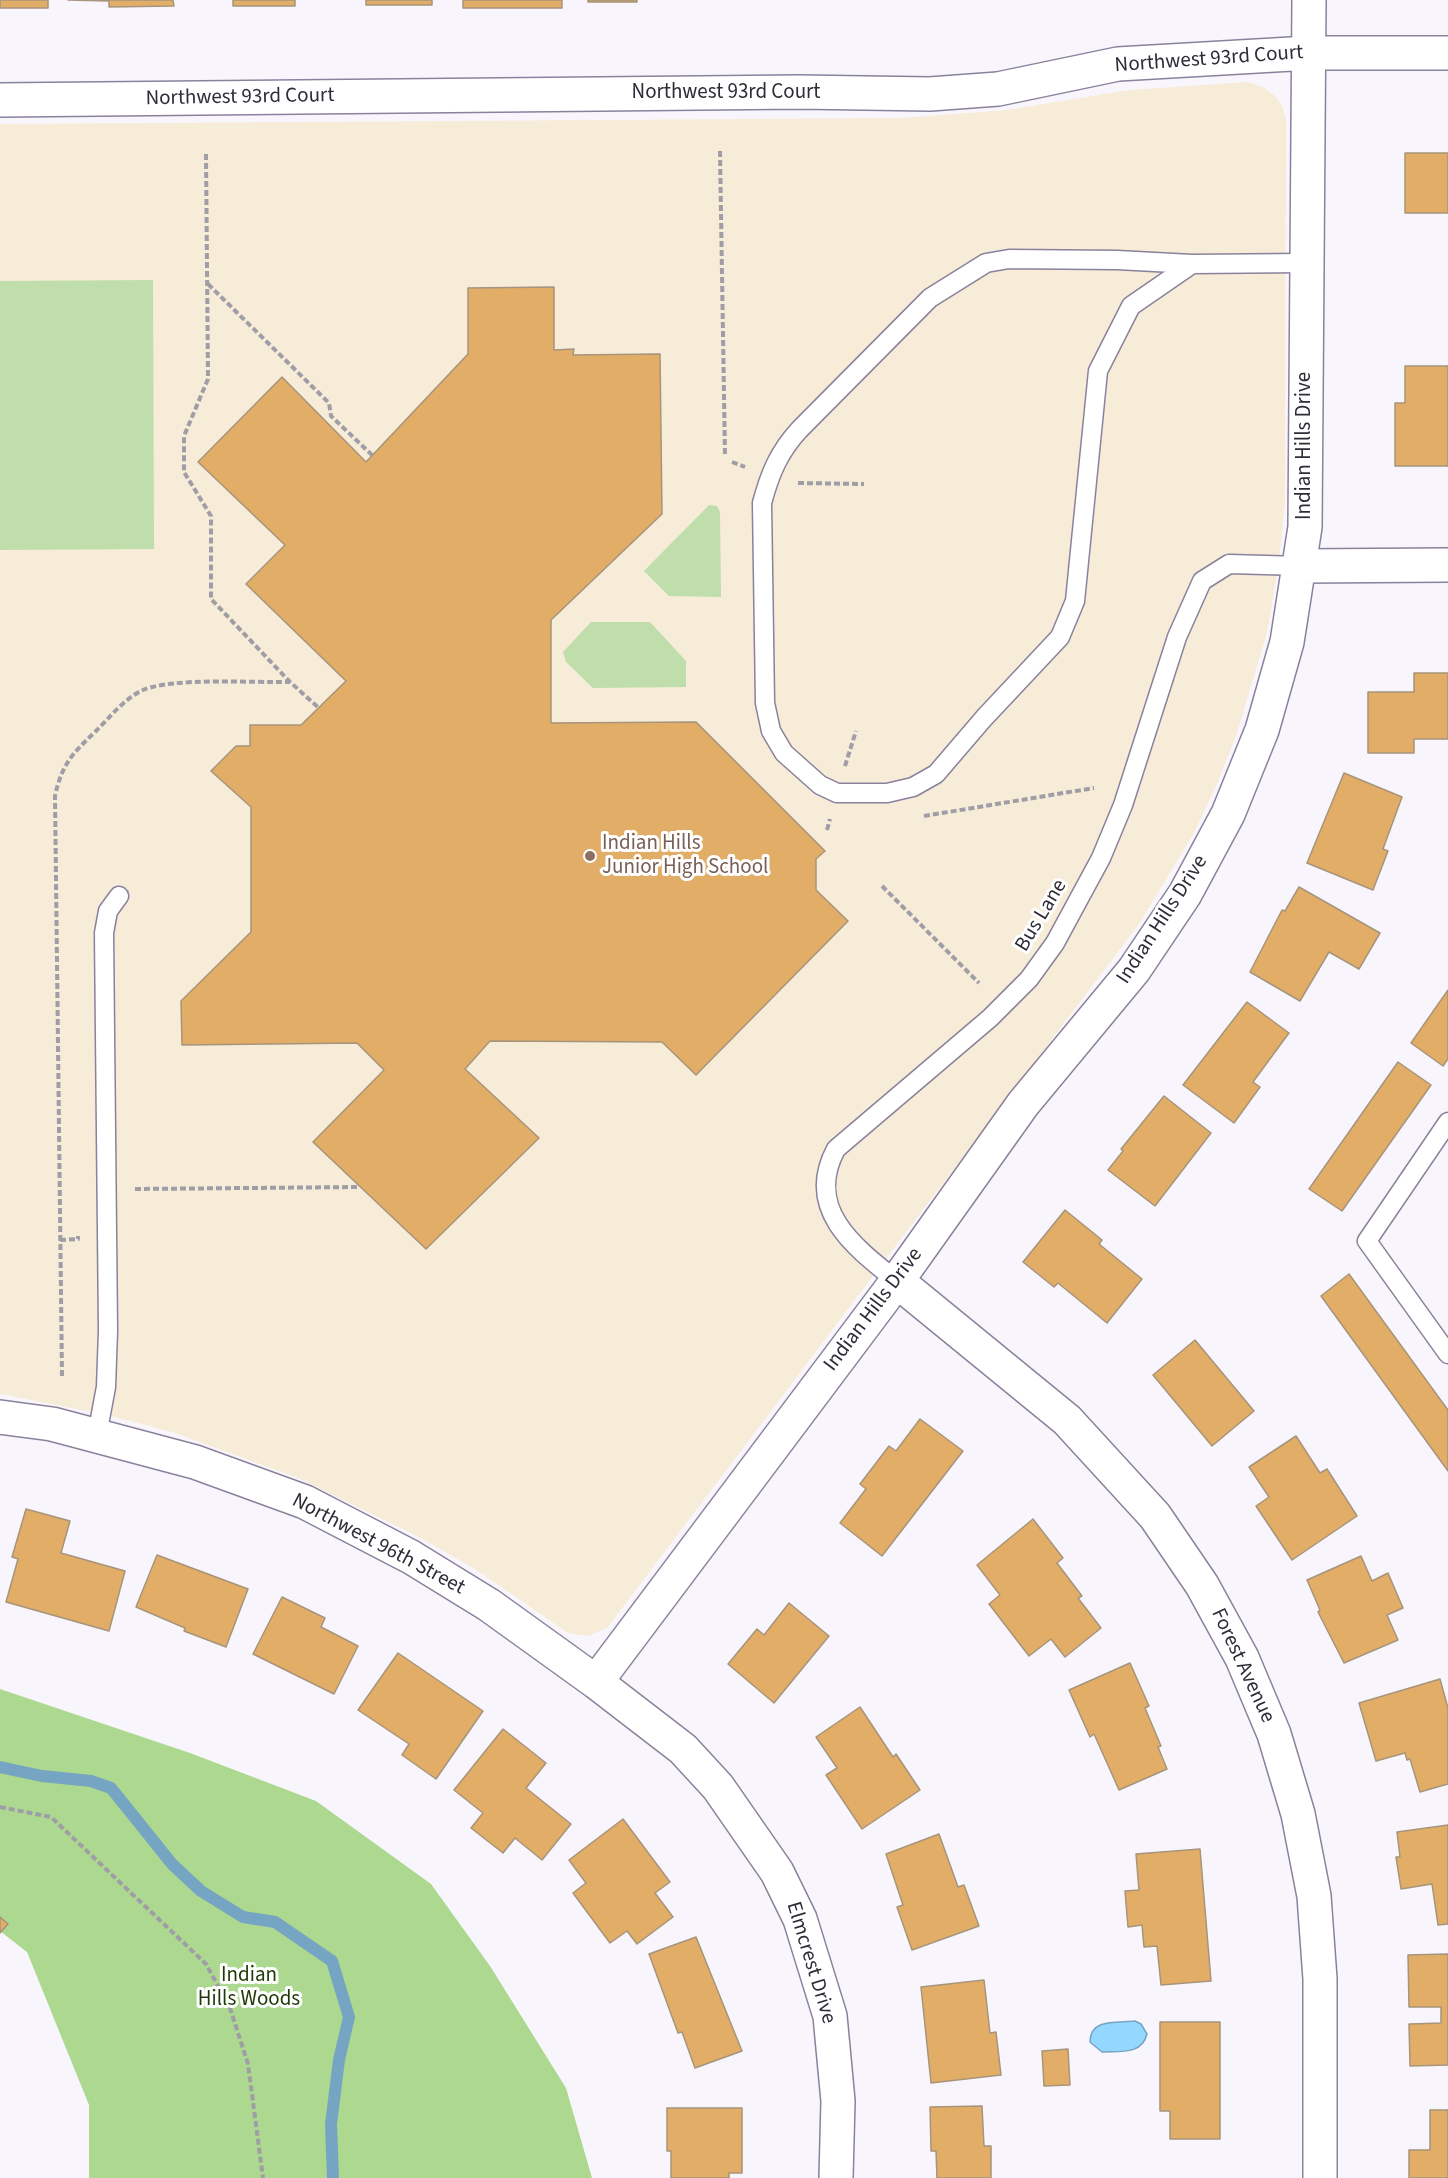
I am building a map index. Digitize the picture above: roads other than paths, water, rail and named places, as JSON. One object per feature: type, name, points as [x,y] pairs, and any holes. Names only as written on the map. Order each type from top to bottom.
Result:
[{"type":"street","name":"Indian Hills Drive","points":[[596,1682],[897,1281],[1023,1104],[1134,970],[1185,894],[1228,814],[1262,730],[1287,642],[1301,566],[1305,527],[1309,0]]},
{"type":"street","name":"Northwest 93rd Court","points":[[0,100],[799,92],[930,94],[998,89],[1118,64],[1309,53],[1448,53]]},
{"type":"street","points":[[1301,566],[1448,565]]},
{"type":"street","name":"Forest Avenue","points":[[897,1281],[1067,1420],[1155,1516],[1202,1585],[1242,1658],[1281,1757],[1298,1814],[1314,1896],[1320,1979],[1320,2178]]},
{"type":"street","name":"Northwest 96th Street","points":[[0,1417],[98,1435],[195,1462],[306,1502],[411,1557],[489,1605],[596,1682]]},
{"type":"street","name":"Elmcrest Drive","points":[[596,1682],[683,1749],[718,1787],[777,1872],[787,1891],[800,1919],[830,2016],[838,2101],[836,2178]]},
{"type":"lane","points":[[1192,264],[1131,306],[1098,371],[1075,601],[1060,637],[984,718],[936,774],[913,787],[887,793],[837,793],[820,785],[784,753],[771,731],[765,703],[762,503],[769,476],[781,450],[930,298],[986,263],[1009,259],[1117,260],[1192,264],[1306,263]]},
{"type":"lane","name":"Bus Lane","points":[[897,1281],[858,1249],[832,1218],[827,1197],[826,1168],[836,1149],[990,1018],[1029,979],[1055,943],[1101,858],[1123,805],[1177,637],[1202,581],[1229,564],[1301,566]]},
{"type":"lane","points":[[98,1435],[106,1387],[108,1332],[104,933],[108,911],[119,896]]},
{"type":"lane","points":[[1448,1122],[1367,1241],[1448,1354]]},
{"type":"water","points":[[1135,2021],[1141,2024],[1147,2034],[1140,2046],[1135,2049],[1102,2052],[1090,2042],[1091,2034],[1099,2025]]},
{"type":"waterway","points":[[0,1767],[42,1776],[91,1781],[111,1788],[172,1864],[201,1891],[243,1917],[275,1922],[332,1961],[349,2017],[339,2060],[331,2124],[333,2178]]},
{"type":"place","name":"Indian Hills Junior High School","points":[[590,856]]},
{"type":"park label","name":"Indian Hills Woods","points":[[249,1988]]}]
